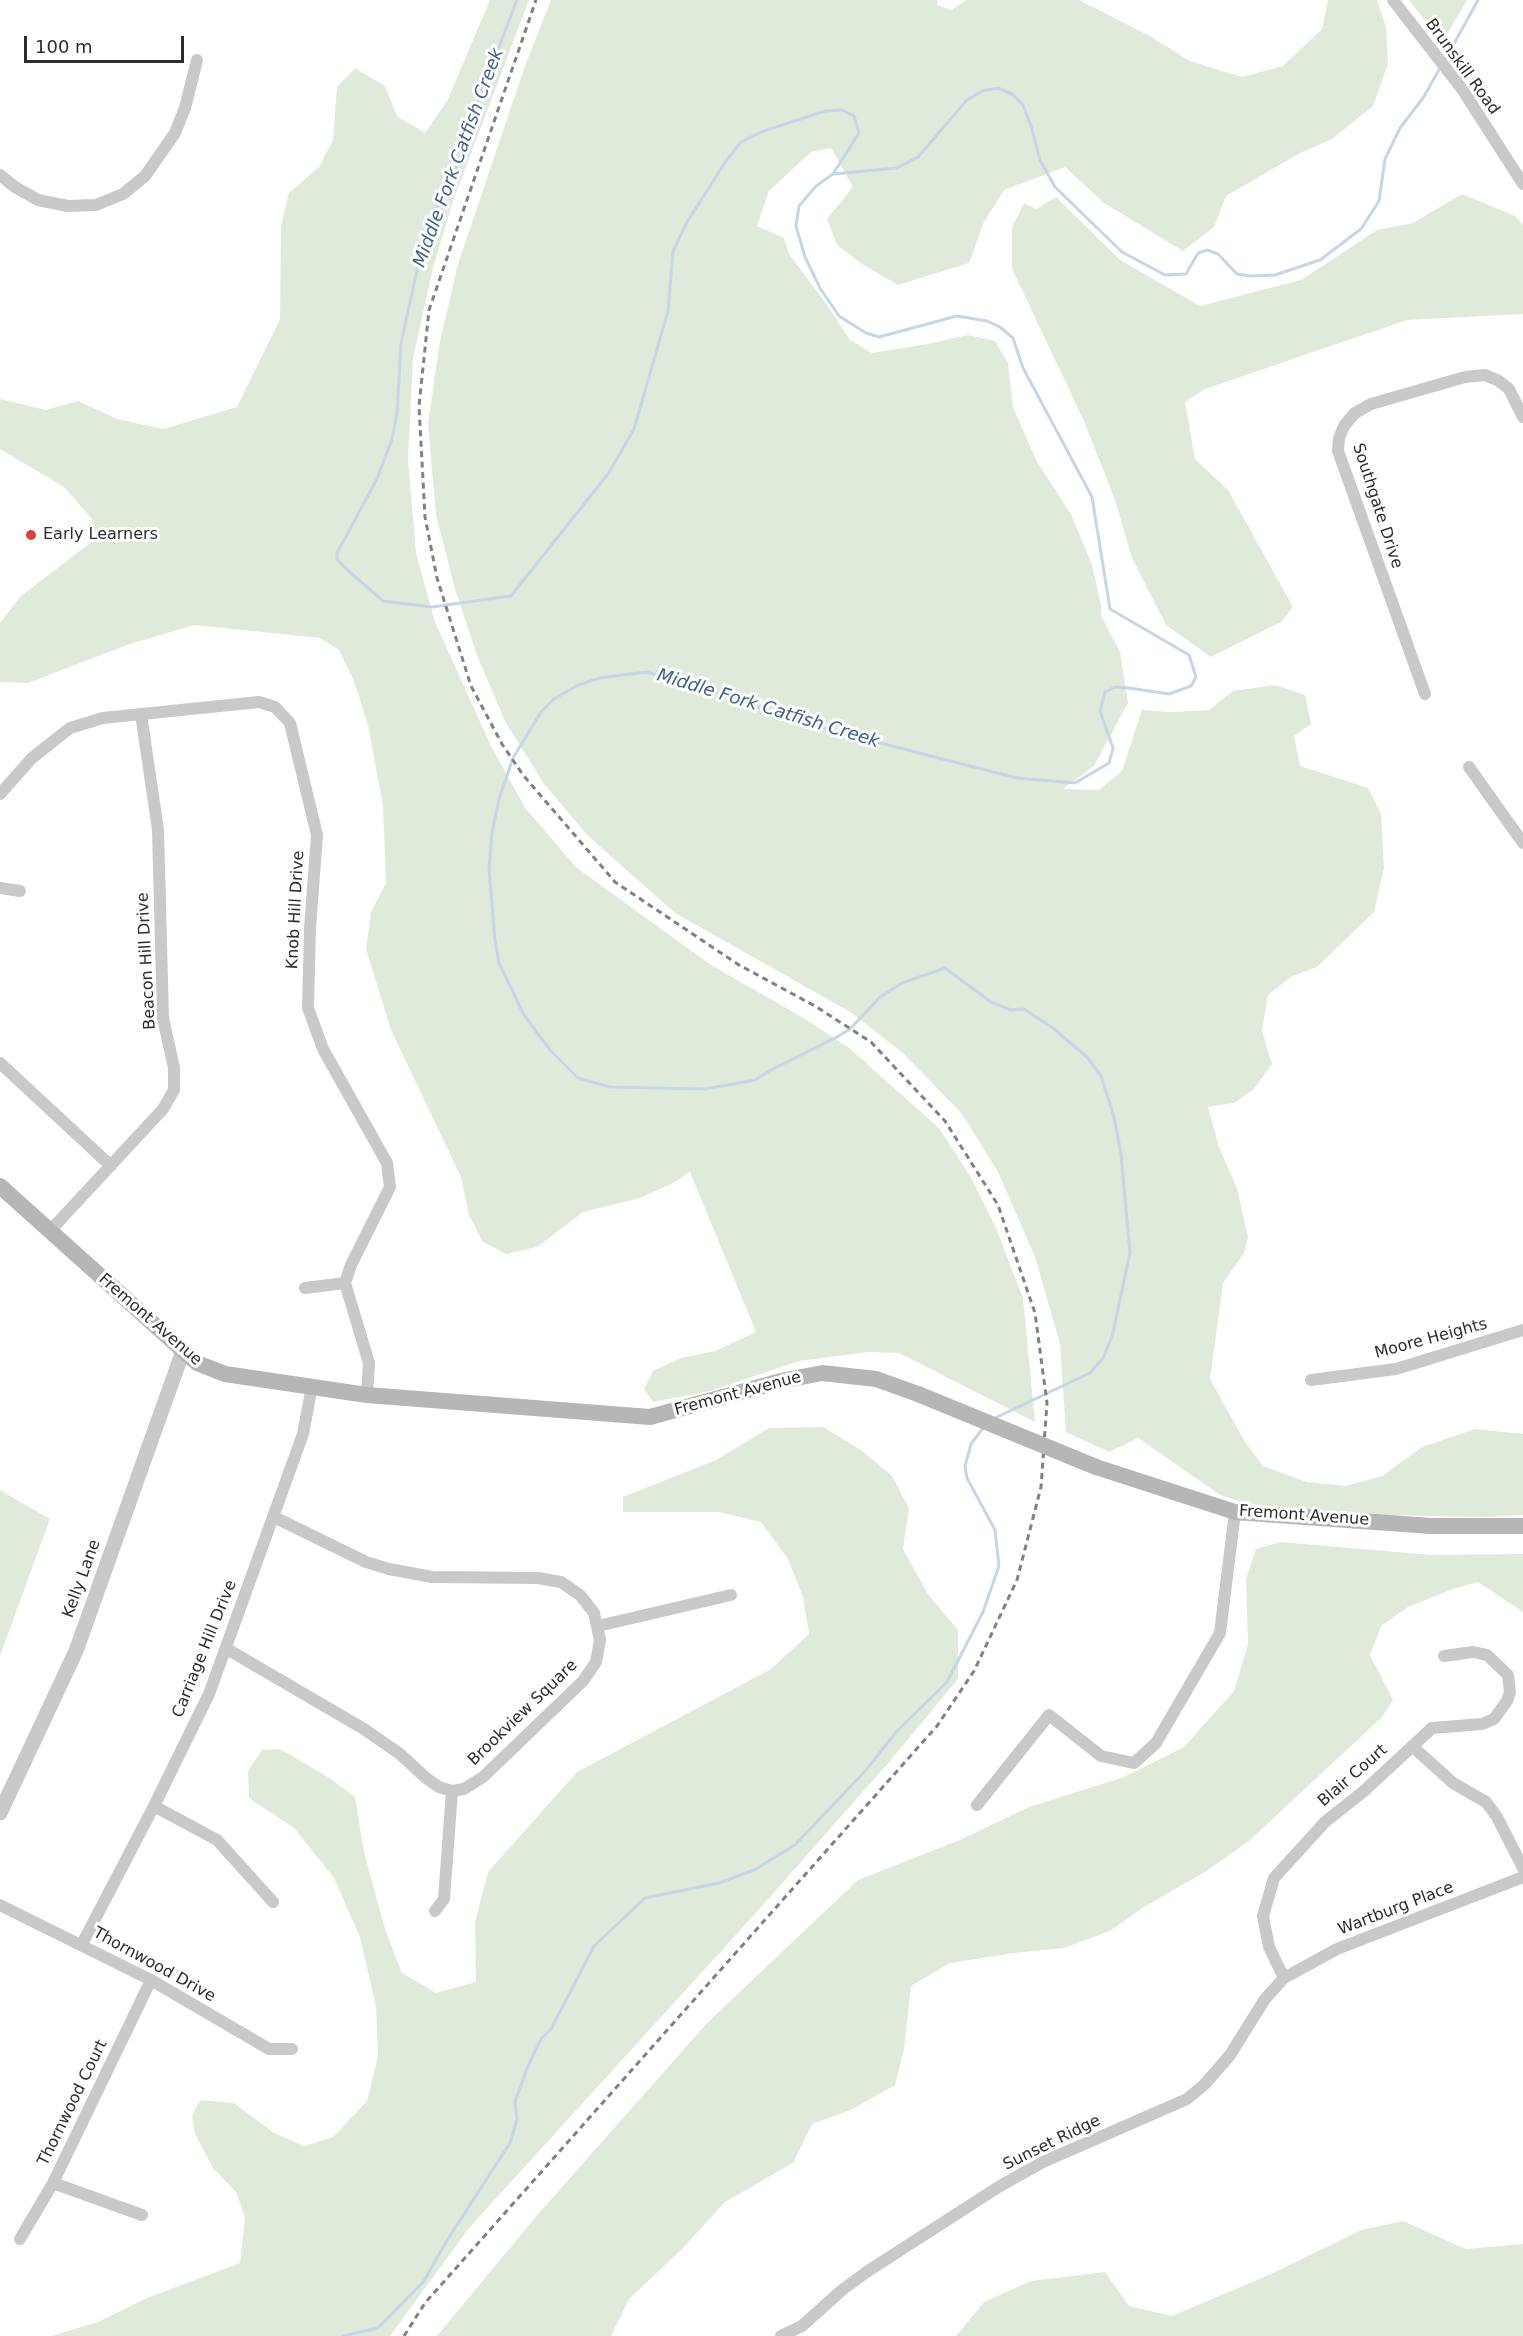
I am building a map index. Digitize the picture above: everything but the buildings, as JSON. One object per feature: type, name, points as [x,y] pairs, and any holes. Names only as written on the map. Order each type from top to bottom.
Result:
[{"type":"main road","name":"Fremont Avenue","points":[[0,1186],[183,1351],[197,1363],[217,1372],[367,1395],[650,1417],[781,1381],[822,1373],[876,1379],[1096,1467],[1235,1512],[1431,1526],[1523,1526]]},
{"type":"street","name":"Brunskill Road","points":[[1393,0],[1462,89],[1523,184]]},
{"type":"street","points":[[0,175],[38,200],[68,206],[96,204],[123,194],[145,176],[175,133],[185,108],[197,60]]},
{"type":"street","name":"Southgate Drive","points":[[1425,694],[1338,451],[1339,438],[1344,426],[1355,413],[1371,404],[1465,377],[1485,375],[1499,381],[1509,389],[1523,417]]},
{"type":"street","name":"Knob Hill Drive","points":[[0,794],[32,758],[70,728],[104,718],[259,702],[275,707],[290,723],[317,835],[310,928],[308,1008],[323,1049],[387,1163],[390,1187],[351,1265],[345,1283]]},
{"type":"street","name":"Beacon Hill Drive","points":[[49,1232],[163,1108],[174,1090],[174,1068],[163,1017],[158,830],[141,714]]},
{"type":"street","points":[[1469,767],[1523,843]]},
{"type":"street","points":[[0,888],[20,891]]},
{"type":"street","points":[[0,1063],[111,1166]]},
{"type":"street","points":[[305,1288],[345,1283],[369,1363],[367,1395]]},
{"type":"street","name":"Moore Heights","points":[[1311,1380],[1395,1369],[1523,1330]]},
{"type":"street","name":"Kelly Lane","points":[[0,1814],[76,1651],[183,1351]]},
{"type":"street","name":"Carriage Hill Drive","points":[[82,1944],[209,1694],[303,1434],[312,1386]]},
{"type":"street","points":[[977,1804],[1048,1715],[1101,1756],[1134,1763],[1156,1743],[1220,1634],[1235,1512]]},
{"type":"street","name":"Brookview Square","points":[[274,1517],[366,1562],[389,1569],[432,1577],[538,1578],[561,1582],[587,1602],[598,1626],[599,1652],[590,1672],[483,1777],[464,1789],[452,1791]]},
{"type":"street","points":[[598,1626],[731,1596]]},
{"type":"street","points":[[226,1649],[364,1729],[400,1754],[426,1778],[439,1787],[452,1791],[444,1899],[435,1911]]},
{"type":"street","points":[[1412,1746],[1432,1728],[1482,1724],[1494,1719],[1507,1701],[1510,1692],[1508,1675],[1487,1655],[1473,1652],[1444,1656]]},
{"type":"street","name":"Blair Court","points":[[1284,1978],[1269,1947],[1263,1916],[1274,1878],[1324,1822],[1364,1791],[1412,1746],[1453,1783],[1486,1802],[1497,1817],[1523,1868]]},
{"type":"street","points":[[154,1806],[217,1840],[273,1902]]},
{"type":"street","name":"Wartburg Place","points":[[1284,1978],[1337,1949],[1523,1877]]},
{"type":"street","name":"Thornwood Drive","points":[[0,1905],[152,1980],[269,2049],[292,2049]]},
{"type":"street","name":"Sunset Ridge","points":[[781,2336],[802,2326],[817,2315],[842,2290],[867,2271],[1000,2186],[1043,2162],[1187,2099],[1205,2084],[1230,2055],[1265,1999],[1284,1978]]},
{"type":"street","name":"Thornwood Court","points":[[20,2239],[53,2182],[152,1980]]},
{"type":"street","points":[[53,2182],[142,2214]]},
{"type":"green space","points":[[490,0],[529,0],[453,201],[433,268],[413,359],[408,459],[416,553],[435,622],[491,746],[526,809],[577,868],[711,965],[802,1017],[848,1047],[939,1128],[970,1176],[996,1228],[1023,1298],[1035,1422],[899,1353],[869,1352],[799,1361],[710,1391],[653,1402],[644,1389],[653,1371],[681,1358],[715,1351],[756,1332],[690,1172],[673,1183],[640,1198],[583,1212],[537,1247],[506,1254],[482,1241],[469,1215],[461,1177],[391,1030],[366,949],[371,912],[386,883],[383,806],[368,725],[354,681],[339,650],[320,638],[194,625],[127,645],[28,683],[0,682],[0,623],[21,596],[94,540],[92,519],[64,487],[0,449],[0,399],[46,410],[78,401],[117,419],[163,429],[237,407],[280,319],[281,226],[289,193],[319,167],[333,140],[337,87],[355,68],[385,86],[397,116],[425,133],[447,101]]},
{"type":"green space","points":[[551,0],[937,0],[937,5],[952,10],[966,0],[1079,0],[1148,35],[1190,61],[1242,77],[1283,66],[1322,29],[1328,0],[1377,0],[1386,27],[1388,64],[1373,106],[1332,139],[1300,153],[1226,196],[1214,227],[1183,251],[1104,203],[1065,167],[1004,190],[984,222],[969,263],[898,285],[862,264],[837,245],[827,219],[853,187],[831,148],[811,152],[769,191],[757,226],[784,238],[789,254],[850,340],[872,353],[968,335],[995,341],[1008,363],[1013,407],[1037,462],[1071,514],[1092,565],[1101,615],[1120,652],[1128,703],[1094,766],[1063,789],[1099,790],[1122,771],[1142,710],[1171,712],[1209,710],[1233,691],[1276,685],[1305,695],[1311,724],[1294,736],[1300,766],[1368,788],[1381,814],[1384,868],[1374,912],[1317,967],[1292,976],[1268,995],[1262,1031],[1272,1064],[1253,1090],[1234,1103],[1208,1107],[1219,1147],[1237,1188],[1248,1237],[1244,1253],[1223,1283],[1210,1379],[1245,1442],[1263,1466],[1307,1482],[1346,1486],[1382,1476],[1422,1447],[1475,1429],[1523,1434],[1523,1515],[1484,1517],[1331,1514],[1246,1503],[1220,1495],[1138,1438],[1109,1452],[1066,1432],[1060,1344],[1035,1257],[998,1172],[962,1114],[904,1054],[852,1013],[675,913],[588,836],[544,784],[505,721],[478,658],[455,589],[436,515],[428,424],[440,341],[458,264],[526,63]]},
{"type":"green space","points":[[1409,0],[1467,0],[1442,43]]},
{"type":"green space","points":[[1462,194],[1515,216],[1523,225],[1523,314],[1407,320],[1205,389],[1185,402],[1195,459],[1228,490],[1293,607],[1281,622],[1211,657],[1166,625],[1132,558],[1115,500],[1084,421],[1012,269],[1012,227],[1024,203],[1036,209],[1056,197],[1120,260],[1200,306],[1301,280],[1377,230],[1413,223]]},
{"type":"green space","points":[[823,1427],[861,1450],[892,1476],[909,1508],[903,1549],[928,1594],[958,1630],[958,1679],[890,1761],[754,1915],[469,2228],[390,2336],[51,2336],[98,2322],[147,2298],[240,2263],[245,2217],[236,2192],[213,2168],[195,2134],[192,2116],[200,2100],[234,2103],[274,2133],[304,2146],[333,2137],[367,2101],[378,2056],[376,2006],[360,1937],[334,1878],[294,1828],[249,1798],[248,1771],[262,1750],[280,1749],[328,1777],[355,1797],[364,1852],[385,1929],[402,1973],[436,1993],[476,1982],[475,1922],[488,1872],[577,1772],[771,1669],[809,1634],[803,1597],[788,1559],[761,1522],[719,1512],[623,1512],[623,1497],[716,1460],[769,1428]]},
{"type":"green space","points":[[0,1490],[50,1519],[0,1656]]},
{"type":"green space","points":[[1281,1542],[1431,1555],[1523,1554],[1523,1612],[1478,1582],[1453,1589],[1408,1607],[1381,1626],[1370,1655],[1393,1700],[1382,1717],[1249,1841],[1205,1872],[1144,1907],[1110,1931],[1064,1948],[950,1963],[911,1986],[904,2049],[895,2085],[853,2109],[812,2124],[793,2163],[725,2202],[681,2250],[629,2299],[611,2336],[437,2336],[539,2213],[708,2022],[858,1880],[960,1840],[1029,1807],[1124,1777],[1184,1747],[1234,1691],[1248,1644],[1246,1579],[1256,1549]]},
{"type":"green space","points":[[1403,2221],[1466,2249],[1523,2244],[1523,2336],[956,2336],[984,2302],[1031,2281],[1105,2272],[1129,2306],[1172,2316],[1271,2274],[1361,2230]]},
{"type":"waterway","name":"Middle Fork Catfish Creek","points":[[517,0],[476,107],[455,172],[437,207],[419,261],[401,344],[397,414],[392,439],[377,479],[337,553],[337,559],[344,567],[383,601],[432,607],[511,596],[608,474],[634,429],[668,311],[673,251],[687,222],[726,161],[741,142],[761,132],[825,111],[842,110],[854,116],[859,133],[833,174],[816,186],[799,206],[796,226],[805,257],[820,288],[839,316],[866,333],[879,337],[957,316],[987,321],[1000,327],[1013,338],[1023,368],[1092,497],[1110,609],[1189,655],[1196,677],[1191,686],[1169,694],[1115,687],[1105,692],[1100,711],[1113,748],[1109,763],[1075,783],[1017,778],[802,723],[702,688],[646,672],[600,678],[578,685],[554,699],[541,712],[513,758],[499,799],[492,833],[489,870],[499,963],[524,1015],[550,1050],[578,1078],[610,1087],[705,1089],[755,1080],[850,1029],[880,997],[902,983],[945,968],[991,1002],[1011,1010],[1024,1009],[1054,1029],[1087,1057],[1101,1076],[1114,1117],[1121,1154],[1130,1253],[1112,1337],[1103,1358],[1090,1373],[995,1418]]},
{"type":"waterway","points":[[1445,60],[1478,0]]},
{"type":"waterway","points":[[833,174],[897,168],[918,157],[967,100],[982,91],[998,88],[1012,94],[1023,105],[1040,160],[1055,187],[1122,252],[1165,275],[1186,274],[1198,253],[1207,250],[1218,254],[1237,274],[1275,275],[1320,260],[1361,229],[1379,201],[1385,159],[1400,128],[1423,98],[1440,68]]},
{"type":"waterway","name":"Middle Fork Catfish Creek","points":[[343,2336],[378,2328],[424,2281],[446,2242],[510,2143],[517,2120],[515,2102],[527,2068],[541,2039],[551,2029],[594,1946],[645,1898],[719,1883],[754,1870],[795,1845],[867,1769],[897,1731],[947,1682],[983,1612],[999,1566],[995,1530],[967,1478],[965,1466],[971,1444],[983,1428]]},
{"type":"railway","points":[[404,2336],[425,2303],[937,1726],[974,1671],[1017,1580],[1041,1487],[1047,1403],[1035,1313],[998,1205],[945,1121],[871,1042],[815,1006],[739,965],[615,882],[523,775],[502,744],[471,686],[437,578],[425,517],[419,406],[429,310],[536,0]]},
{"type":"place","name":"Early Learners","points":[[31,535]]}]
